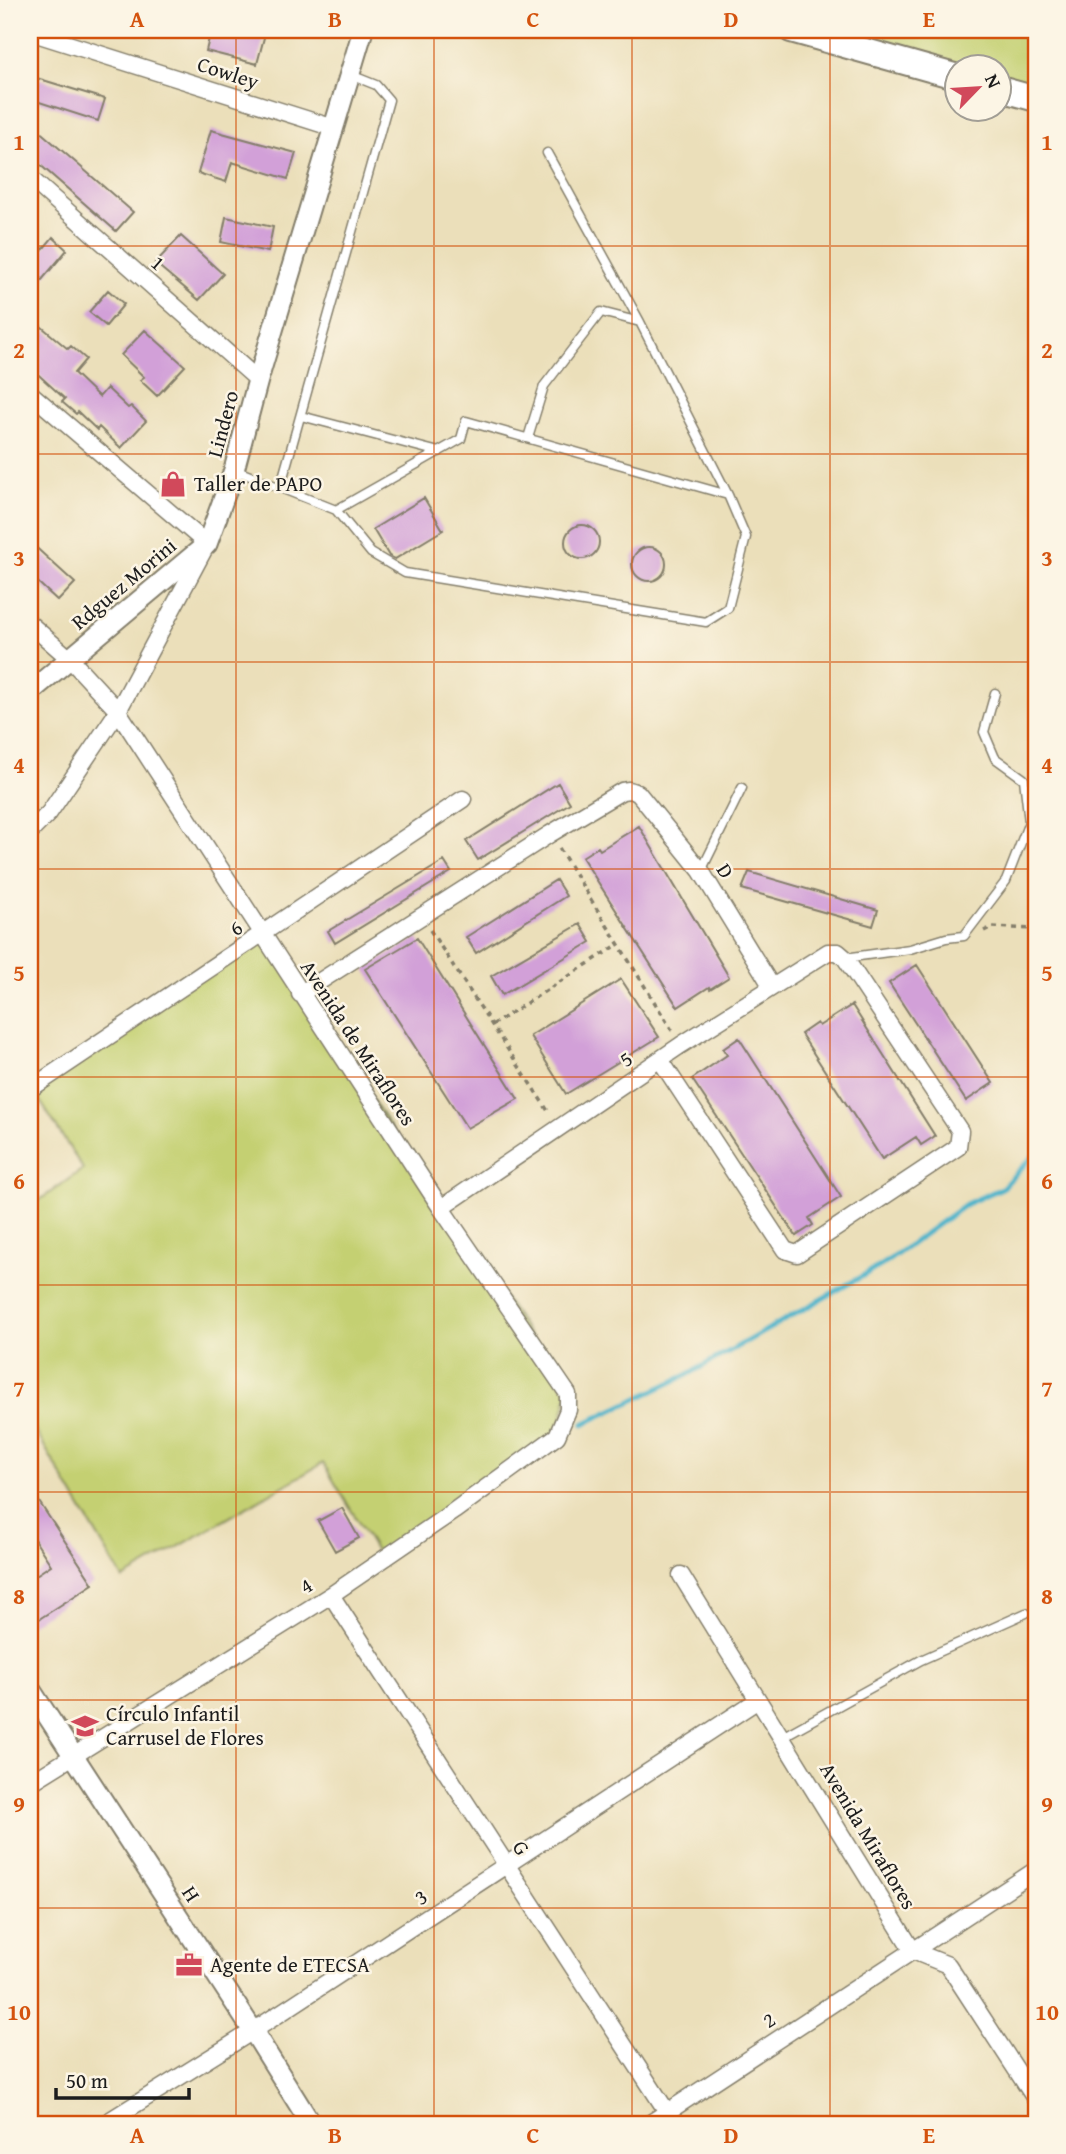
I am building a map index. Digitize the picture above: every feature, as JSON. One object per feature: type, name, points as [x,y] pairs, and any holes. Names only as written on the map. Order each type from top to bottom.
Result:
[{"type":"main road","points":[[791,30],[944,73]]},
{"type":"main road","points":[[1014,93],[1036,99]]},
{"type":"street","name":"Lindero","points":[[30,832],[48,813],[118,711],[206,544],[234,470],[258,380],[363,30]]},
{"type":"street","name":"Cowley","points":[[30,32],[334,128]]},
{"type":"street","name":"1","points":[[30,178],[258,380]]},
{"type":"street","points":[[30,393],[206,544]]},
{"type":"street","name":"Rdguez Morini","points":[[30,692],[206,544]]},
{"type":"street","points":[[30,624],[70,659],[118,711]]},
{"type":"street","name":"Avenida de Miraflores","points":[[118,711],[300,994],[568,1394]]},
{"type":"street","name":"D","points":[[550,834],[622,791],[638,793],[701,871],[772,987]]},
{"type":"street","name":"6","points":[[30,1089],[463,799]]},
{"type":"street","points":[[300,994],[550,834]]},
{"type":"street","name":"5","points":[[441,1208],[681,1045],[772,987],[828,952],[842,955]]},
{"type":"street","points":[[661,1061],[785,1250],[797,1254],[958,1147],[960,1139],[960,1131],[842,955]]},
{"type":"street","name":"4","points":[[30,1783],[331,1595],[558,1436],[568,1410],[568,1394]]},
{"type":"street","name":"Avenida Miraflores","points":[[681,1575],[913,1951]]},
{"type":"street","name":"G","points":[[331,1595],[672,2118]]},
{"type":"street","name":"H","points":[[30,1689],[311,2124]]},
{"type":"street","name":"3","points":[[104,2124],[253,2031],[758,1700]]},
{"type":"street","name":"2","points":[[649,2124],[672,2118],[913,1951],[1036,1870]]},
{"type":"street","points":[[913,1951],[948,1965],[1036,2100]]},
{"type":"lane","points":[[280,488],[389,100],[376,85],[348,74]]},
{"type":"lane","points":[[234,470],[336,510],[371,552],[405,573],[706,622],[728,608],[746,537],[728,495],[640,322],[547,153]]},
{"type":"lane","points":[[528,438],[544,386],[601,312],[640,322]]},
{"type":"lane","points":[[301,416],[439,452]]},
{"type":"lane","points":[[336,510],[461,439],[466,421],[728,495]]},
{"type":"lane","points":[[842,955],[910,948],[964,936],[1006,881],[1029,822],[1024,779],[995,758],[984,732],[995,694]]},
{"type":"lane","points":[[701,871],[742,788]]},
{"type":"lane","points":[[782,1737],[921,1660],[1026,1613]]},
{"type":"path","points":[[550,834],[681,1045]]},
{"type":"path","points":[[421,917],[559,1129]]},
{"type":"path","points":[[964,936],[978,934],[992,927],[1035,929]]},
{"type":"path","points":[[492,1025],[619,944]]},
{"type":"green space","points":[[791,30],[1036,30],[1036,99],[1014,93],[1014,52],[944,52],[944,63]]},
{"type":"green space","points":[[263,935],[568,1394],[557,1436],[381,1560],[323,1463],[123,1579],[30,1422],[30,1207],[83,1169],[32,1088]]},
{"type":"building","points":[[211,30],[266,30],[257,64],[206,51]]},
{"type":"building","points":[[30,76],[105,99],[98,121],[30,99]]},
{"type":"building","points":[[37,129],[133,212],[116,231],[30,156],[30,137]]},
{"type":"building","points":[[211,130],[296,153],[288,179],[232,162],[226,182],[198,173]]},
{"type":"building","points":[[226,217],[273,227],[268,252],[221,242]]},
{"type":"building","points":[[181,236],[223,274],[199,300],[155,263]]},
{"type":"building","points":[[53,237],[67,250],[41,281],[30,272],[30,265]]},
{"type":"building","points":[[108,290],[124,304],[106,326],[89,312]]},
{"type":"building","points":[[30,317],[68,349],[71,346],[86,359],[74,373],[99,397],[107,388],[146,421],[121,448],[99,427],[97,430],[78,412],[76,414],[62,402],[65,399],[30,367]]},
{"type":"building","points":[[145,330],[185,366],[157,396],[140,380],[144,377],[121,355]]},
{"type":"building","points":[[424,498],[443,530],[395,559],[389,556],[373,529]]},
{"type":"building","points":[[582,525],[594,530],[599,542],[594,554],[582,559],[570,554],[565,542],[570,530]]},
{"type":"building","points":[[30,542],[75,583],[58,601],[30,575]]},
{"type":"building","points":[[649,547],[661,552],[666,564],[661,576],[649,581],[637,576],[632,564],[637,552]]},
{"type":"building","points":[[558,783],[570,803],[478,860],[466,841]]},
{"type":"building","points":[[639,826],[729,977],[678,1007],[582,857],[598,847],[600,850]]},
{"type":"building","points":[[444,861],[451,872],[335,943],[328,931]]},
{"type":"building","points":[[749,872],[878,910],[873,926],[742,889]]},
{"type":"building","points":[[556,880],[566,896],[476,953],[466,937]]},
{"type":"building","points":[[580,924],[591,942],[502,995],[491,976]]},
{"type":"building","points":[[417,938],[518,1099],[467,1128],[365,969]]},
{"type":"building","points":[[917,965],[993,1083],[966,1101],[889,983]]},
{"type":"building","points":[[621,979],[659,1037],[566,1094],[530,1036]]},
{"type":"building","points":[[852,1005],[935,1136],[921,1145],[916,1137],[882,1159],[801,1034]]},
{"type":"building","points":[[739,1038],[841,1197],[809,1218],[813,1225],[796,1236],[692,1079],[727,1055],[723,1049]]},
{"type":"building","points":[[30,1488],[93,1584],[30,1625],[30,1579],[51,1565],[30,1533]]},
{"type":"building","points":[[342,1508],[359,1538],[335,1551],[318,1521]]},
{"type":"waterway","points":[[583,1424],[687,1375],[882,1265],[966,1204],[1002,1188],[1036,1153]]},
{"type":"place","name":"Taller de PAPO","points":[[173,484]]},
{"type":"place","name":"Círculo Infantil Carrusel de Flores","points":[[85,1726]]},
{"type":"place","name":"Agente de ETECSA","points":[[189,1965]]}]
